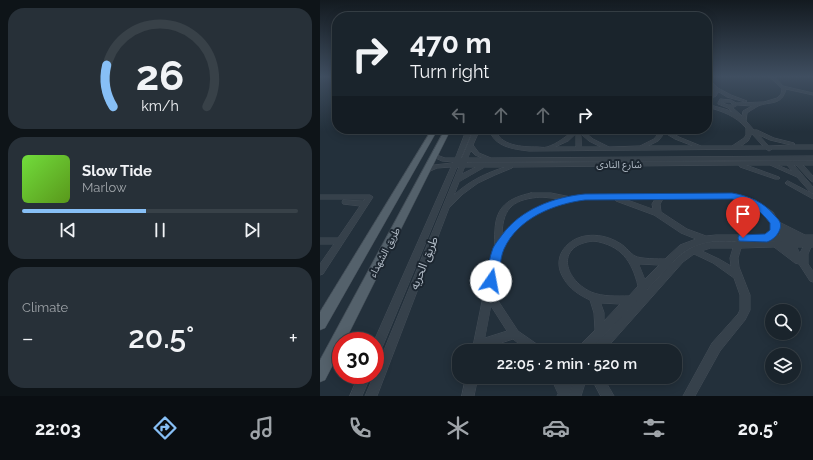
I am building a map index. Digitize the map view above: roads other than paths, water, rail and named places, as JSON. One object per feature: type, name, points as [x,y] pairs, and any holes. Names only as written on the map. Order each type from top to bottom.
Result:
[{"type":"main road","name":"طريق الشهداء","points":[[320,324],[432,134]]},
{"type":"main road","name":"طريق الشهداء","points":[[320,375],[445,134]]},
{"type":"street","points":[[720,94],[724,101],[733,106],[738,115],[766,147],[780,158]]},
{"type":"street","points":[[726,94],[733,98],[760,103]]},
{"type":"street","points":[[733,106],[772,102],[781,98],[784,94]]},
{"type":"street","points":[[712,103],[724,101]]},
{"type":"street","points":[[743,121],[746,110],[760,103]]},
{"type":"street","points":[[712,106],[726,111],[743,121]]},
{"type":"street","points":[[751,130],[779,141],[811,147]]},
{"type":"street","points":[[730,148],[746,140],[751,130]]},
{"type":"street","name":"طريق الحريه","points":[[371,396],[456,182],[468,134]]},
{"type":"street","name":"طريق الحريه","points":[[384,332],[460,162],[475,134]]},
{"type":"street","points":[[493,134],[497,139],[507,145],[521,149],[811,147]]},
{"type":"street","points":[[544,149],[566,140],[573,134]]},
{"type":"street","points":[[578,134],[579,149]]},
{"type":"street","points":[[584,134],[591,140],[612,149]]},
{"type":"street","points":[[639,148],[656,140],[660,134]]},
{"type":"street","points":[[666,134],[672,148]]},
{"type":"street","points":[[672,134],[682,140],[706,148]]},
{"type":"street","points":[[470,145],[477,154],[492,159]]},
{"type":"street","points":[[766,147],[766,154],[769,161],[800,176]]},
{"type":"street","name":"شارع النادى","points":[[434,156],[444,160],[486,165],[675,161]]},
{"type":"street","name":"شارع النادى","points":[[688,161],[730,164],[769,161],[780,158],[813,158]]},
{"type":"street","name":"شارع النادى","points":[[426,171],[440,166],[460,162],[492,159],[769,161],[813,163]]},
{"type":"street","points":[[789,163],[813,191]]},
{"type":"street","points":[[798,163],[812,178]]},
{"type":"street","points":[[445,210],[457,196],[472,184],[499,170],[518,164]]},
{"type":"street","points":[[730,164],[761,172],[776,178]]},
{"type":"street","points":[[456,182],[470,172],[486,165]]},
{"type":"street","points":[[812,178],[813,168]]},
{"type":"street","points":[[788,183],[813,197]]},
{"type":"street","points":[[320,197],[369,196],[320,271]]},
{"type":"street","points":[[479,344],[498,248],[500,218],[502,213],[509,204],[521,198],[530,196],[553,196],[570,199]]},
{"type":"street","points":[[657,213],[656,204],[660,196]]},
{"type":"street","points":[[498,248],[511,230],[528,216],[548,205],[570,199],[660,196],[732,196],[742,198],[760,206],[770,214],[813,278]]},
{"type":"street","points":[[608,197],[657,213],[678,227],[704,239],[767,238],[788,241],[810,241]]},
{"type":"street","points":[[320,202],[356,202],[365,204]]},
{"type":"street","points":[[767,238],[774,232],[775,223]]},
{"type":"street","points":[[775,223],[810,241]]},
{"type":"street","points":[[678,227],[690,248],[716,260],[738,276]]},
{"type":"street","points":[[631,300],[612,300],[594,297],[577,287],[566,273],[563,261],[565,254],[570,248],[583,239],[597,237],[614,242],[621,247],[632,260],[643,288]]},
{"type":"street","points":[[589,344],[668,262],[704,239]]},
{"type":"street","points":[[320,241],[340,241]]},
{"type":"street","points":[[603,344],[690,248],[711,245],[774,244],[788,241]]},
{"type":"street","points":[[805,266],[804,254],[810,241]]},
{"type":"street","points":[[689,396],[716,347],[742,317],[745,310],[745,295],[738,276],[734,258],[738,244]]},
{"type":"street","points":[[774,244],[805,266]]},
{"type":"street","points":[[632,260],[668,262]]},
{"type":"street","points":[[489,294],[514,334],[528,344]]},
{"type":"street","points":[[594,297],[599,314],[600,332]]},
{"type":"street","points":[[488,344],[514,334]]},
{"type":"street","points":[[356,396],[361,384]]},
{"type":"street","points":[[468,396],[471,384]]},
{"type":"street","points":[[559,384],[563,395]]},
{"type":"street","points":[[563,395],[567,384]]},
{"type":"street","points":[[576,396],[579,384]]},
{"type":"street","points":[[600,384],[608,396]]}]
